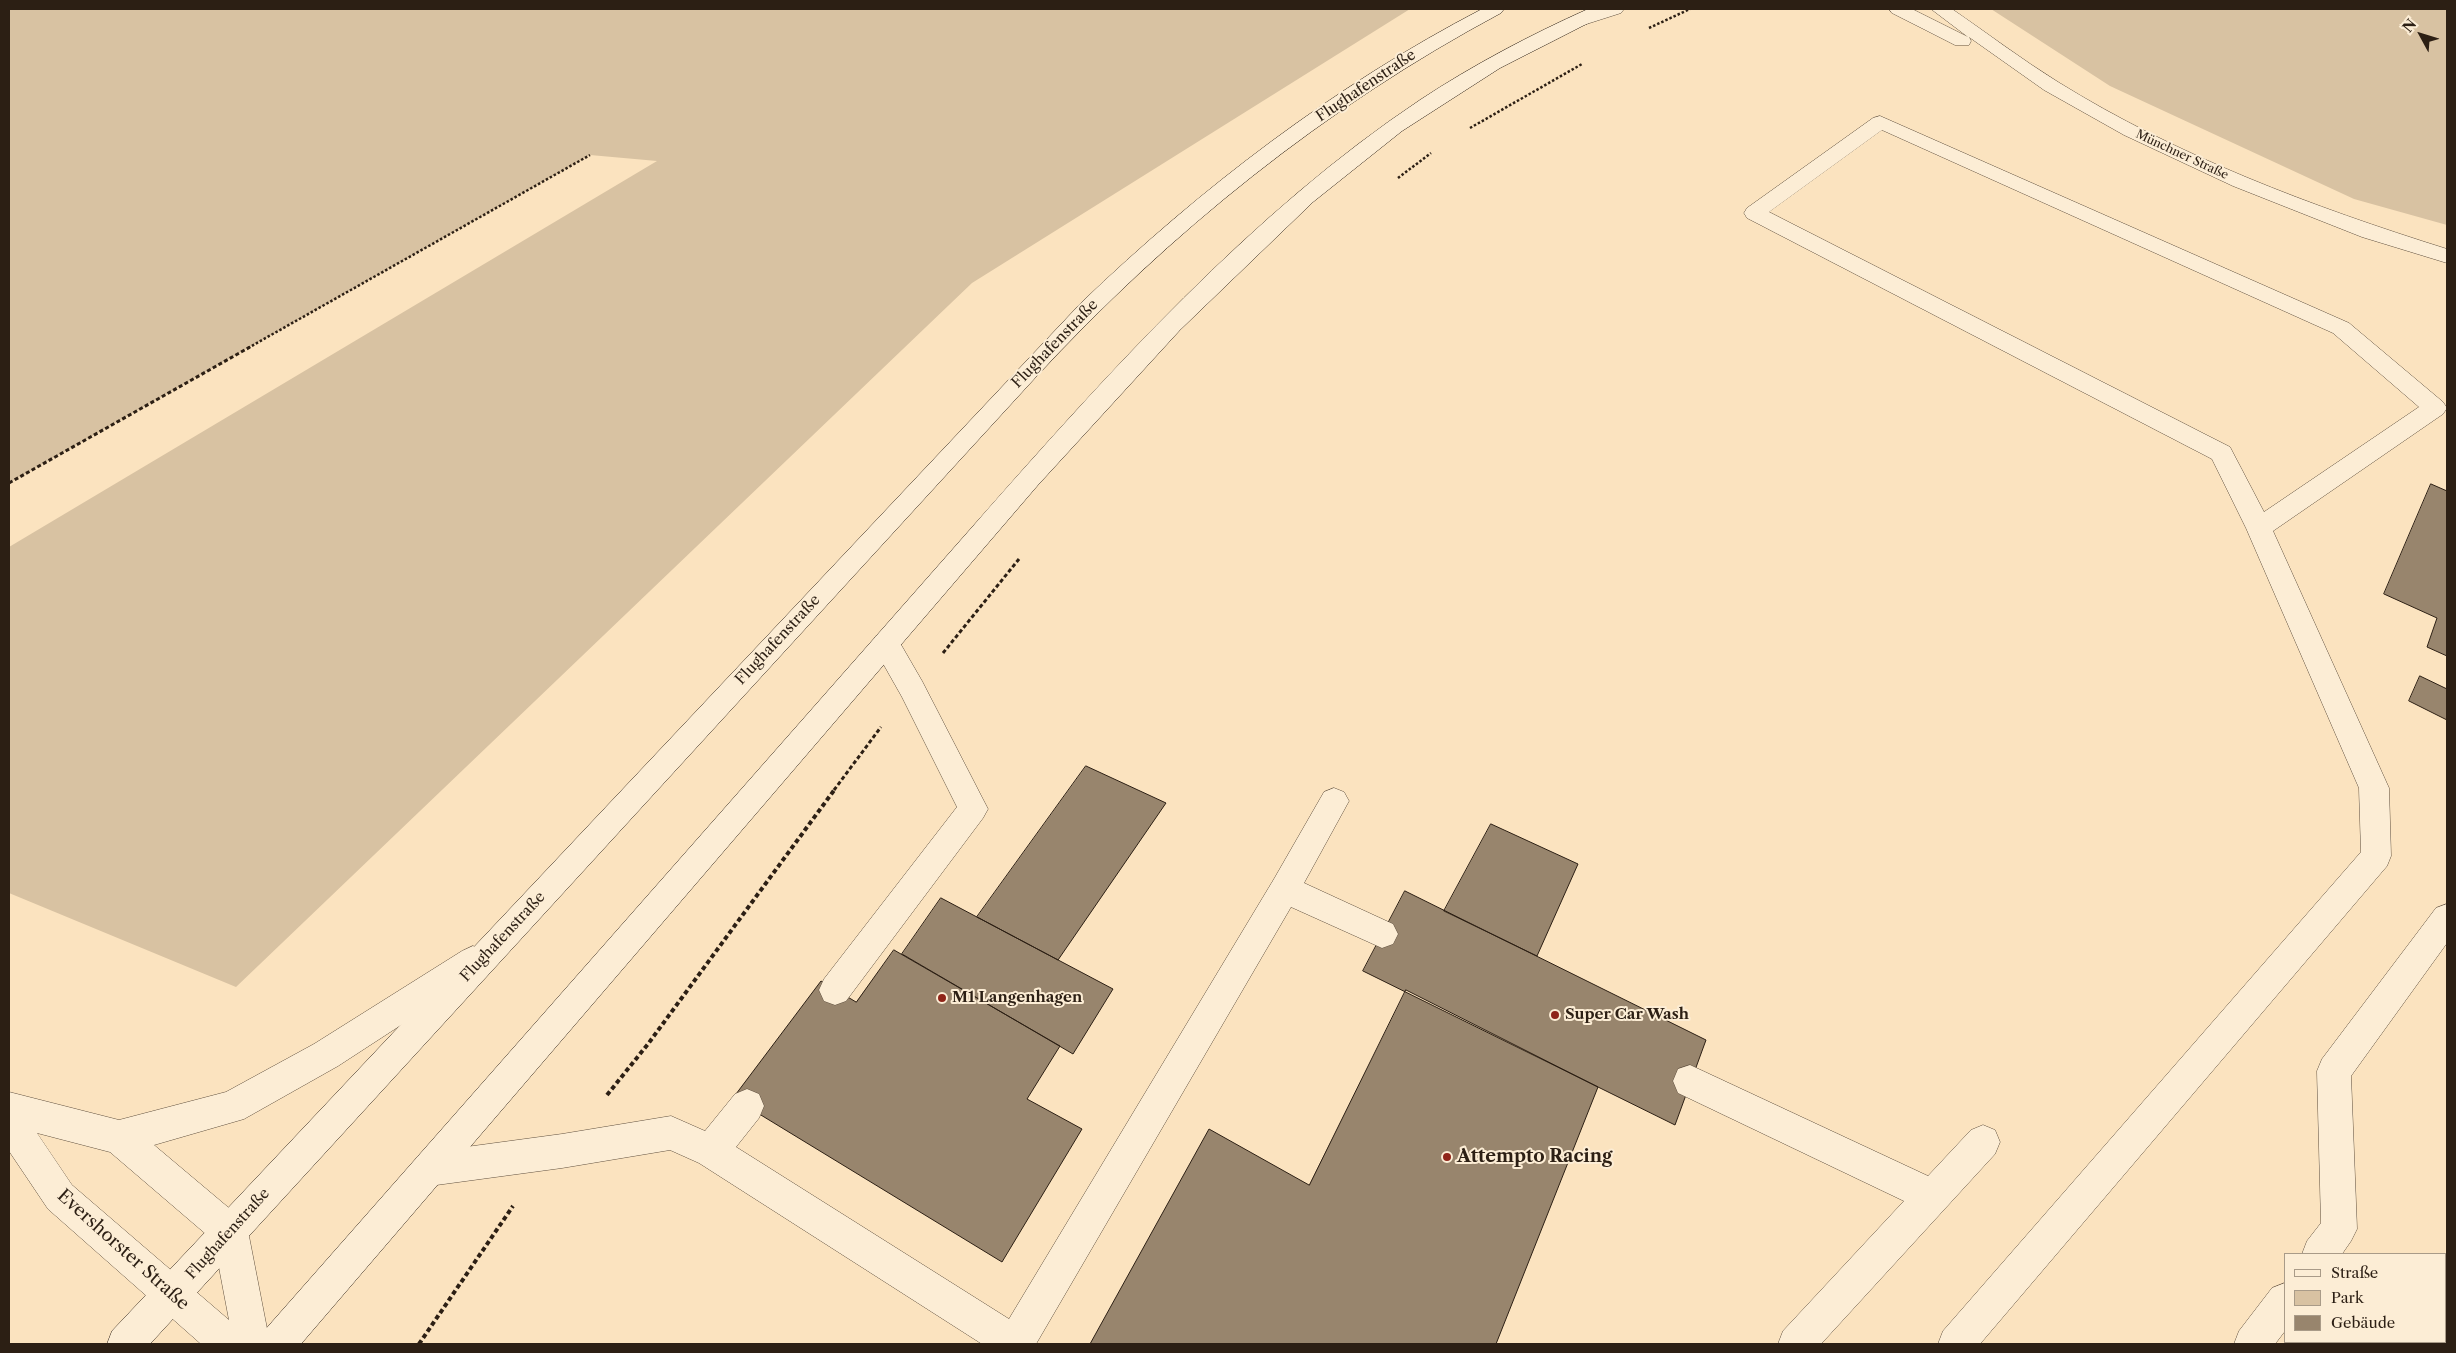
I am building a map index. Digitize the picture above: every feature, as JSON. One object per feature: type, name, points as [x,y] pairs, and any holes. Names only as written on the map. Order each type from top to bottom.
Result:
[{"type":"main road","name":"Flughafenstraße","points":[[125,1344],[1052,346],[1131,268],[1270,152],[1331,108],[1407,58],[1495,9]]},
{"type":"main road","points":[[277,1344],[1047,458],[1192,305],[1258,241],[1329,178],[1399,124],[1457,85],[1561,27],[1602,9]]},
{"type":"main road","points":[[1561,27],[1615,9]]},
{"type":"main road","points":[[1898,9],[2050,86]]},
{"type":"main road","name":"Münchner Straße","points":[[1940,9],[2050,86],[2131,132],[2240,182],[2370,232],[2447,256]]},
{"type":"main road","points":[[1956,1344],[2376,856],[2374,788],[2259,528],[2221,453],[1754,213],[1880,122],[2340,328],[2441,411],[2259,528]]},
{"type":"main road","points":[[835,990],[973,809],[912,689],[886,644]]},
{"type":"main road","points":[[430,1168],[562,1151],[671,1133],[711,1151],[1015,1344],[1285,889],[1334,801]]},
{"type":"main road","points":[[1285,889],[1382,934]]},
{"type":"main road","points":[[2321,1253],[2339,1229],[2334,1071],[2447,918]]},
{"type":"main road","points":[[119,1137],[232,1107],[326,1055],[494,948]]},
{"type":"main road","points":[[1690,1081],[1932,1196]]},
{"type":"main road","points":[[711,1151],[746,1106]]},
{"type":"main road","points":[[9,1109],[119,1137],[230,1231],[252,1344]]},
{"type":"main road","name":"Evershorster Straße","points":[[9,1121],[60,1197],[229,1344]]},
{"type":"main road","points":[[1796,1344],[1983,1142]]},
{"type":"main road","points":[[2252,1344],[2284,1302]]},
{"type":"path","points":[[1646,29],[1690,9]]},
{"type":"path","points":[[1462,132],[1587,61]]},
{"type":"path","points":[[1391,183],[1437,148]]},
{"type":"path","points":[[9,483],[590,155]]},
{"type":"path","points":[[419,1344],[513,1206],[562,1151],[648,1044],[877,732],[1021,557]]},
{"type":"green space","points":[[9,9],[1410,9],[972,283],[236,987],[9,893],[9,547],[657,161],[590,155],[9,483]]},
{"type":"green space","points":[[1991,9],[2447,9],[2447,225],[2354,199],[2110,86]]},
{"type":"building","points":[[2431,484],[2447,491],[2447,656],[2427,647],[2437,618],[2384,594]]},
{"type":"building","points":[[2420,676],[2447,689],[2447,720],[2409,701]]},
{"type":"building","points":[[1086,766],[1166,803],[1058,960],[977,917]]},
{"type":"building","points":[[1491,824],[1578,864],[1537,956],[1444,911]]},
{"type":"building","name":"Super Car Wash","points":[[1405,891],[1706,1040],[1675,1125],[1363,971]]},
{"type":"building","points":[[941,898],[1113,989],[1073,1054],[902,954]]},
{"type":"building","points":[[894,950],[1060,1046],[1027,1099],[1082,1129],[1002,1262],[733,1098],[821,981],[856,1002]]},
{"type":"building","name":"Attempto Racing","points":[[1406,990],[1598,1087],[1496,1344],[1090,1344],[1209,1129],[1309,1185]]},
{"type":"building","points":[[2447,1337],[2447,1344],[2418,1344],[2446,1343]]},
{"type":"place","name":"M1 Langenhagen","points":[[942,998]]},
{"type":"place","name":"Super Car Wash","points":[[1555,1015]]},
{"type":"place","name":"Attempto Racing","points":[[1447,1157]]}]
